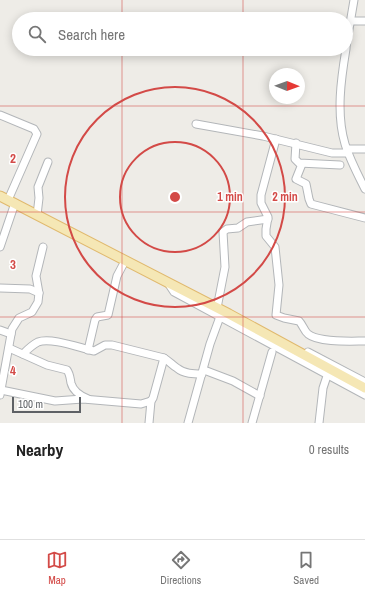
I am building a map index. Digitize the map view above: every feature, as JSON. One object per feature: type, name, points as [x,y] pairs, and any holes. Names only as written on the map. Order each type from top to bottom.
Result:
[{"type":"main road","points":[[8,200],[221,311],[329,372],[365,388]]},
{"type":"street","points":[[352,12],[354,0]]},
{"type":"street","points":[[353,21],[365,21]]},
{"type":"street","points":[[345,56],[340,91],[342,128],[348,151],[365,189]]},
{"type":"street","points":[[0,115],[34,129],[37,134],[8,200],[0,247]]},
{"type":"street","points":[[196,124],[296,143],[332,153],[365,149]]},
{"type":"street","points":[[276,139],[261,195],[261,203],[268,220],[266,236],[275,247],[279,285],[276,315],[299,321],[308,334],[315,337],[341,341],[365,341]]},
{"type":"street","points":[[296,143],[296,158],[302,164],[340,165]]},
{"type":"street","points":[[37,215],[39,198],[38,188],[48,162]]},
{"type":"street","points":[[302,164],[296,179],[306,184],[309,199],[312,204],[365,218]]},
{"type":"street","points":[[188,423],[221,311],[226,267],[223,232],[227,229],[238,228],[247,222],[268,220]]},
{"type":"street","points":[[43,248],[36,276],[39,293],[38,302],[35,310],[16,321],[11,334],[1,392],[48,400],[89,399],[141,404],[151,401]]},
{"type":"street","points":[[88,350],[95,320],[97,317],[108,314],[117,276],[125,261]]},
{"type":"street","points":[[168,283],[174,292],[221,311],[365,382]]},
{"type":"street","points":[[0,288],[30,289],[39,293]]},
{"type":"street","points":[[0,330],[11,334]]},
{"type":"street","points":[[23,354],[33,345],[44,341],[94,351],[105,345],[112,345],[164,358],[183,372],[203,372],[233,381],[260,396]]},
{"type":"street","points":[[9,348],[46,365],[67,370],[70,375],[73,388],[79,394],[89,399]]},
{"type":"street","points":[[252,423],[272,352]]},
{"type":"street","points":[[149,423],[151,401],[155,392],[164,358]]},
{"type":"street","points":[[319,423],[322,388],[329,372],[365,395]]}]
